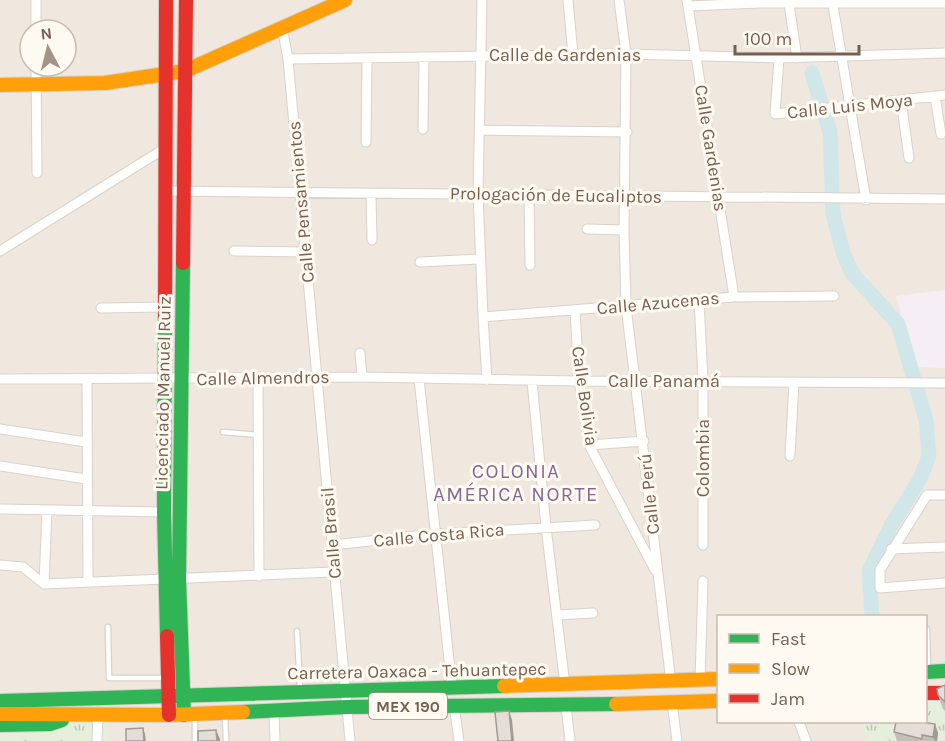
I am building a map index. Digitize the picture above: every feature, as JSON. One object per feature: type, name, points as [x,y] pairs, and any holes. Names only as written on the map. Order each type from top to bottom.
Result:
[{"type":"street","points":[[36,0],[36,18]]},
{"type":"street","name":"Licenciado Manuel Ruiz","points":[[166,0],[164,512],[184,697],[190,715]]},
{"type":"street","name":"Licenciado Manuel Ruiz","points":[[169,715],[180,379],[186,0]]},
{"type":"street","points":[[0,85],[105,83],[184,72],[329,4],[345,0]]},
{"type":"street","points":[[482,0],[478,193],[479,259],[487,380]]},
{"type":"street","points":[[568,0],[573,55]]},
{"type":"street","name":"Calle Perú","points":[[620,0],[626,54],[627,132],[624,230],[626,306],[637,380],[671,682]]},
{"type":"street","points":[[833,2],[866,200]]},
{"type":"street","points":[[687,3],[945,3]]},
{"type":"street","name":"Calle Gardenias","points":[[687,3],[720,196],[734,297]]},
{"type":"street","points":[[789,4],[797,58]]},
{"type":"street","name":"Calle Pensamientos","points":[[282,27],[288,59],[317,377]]},
{"type":"street","name":"Calle de Gardenias","points":[[288,59],[626,54],[797,58],[945,52]]},
{"type":"street","points":[[423,129],[424,57]]},
{"type":"street","points":[[366,142],[367,58]]},
{"type":"street","name":"Calle Luis Moya","points":[[779,58],[775,114],[940,96]]},
{"type":"street","points":[[35,78],[37,173]]},
{"type":"street","points":[[940,96],[941,134]]},
{"type":"street","points":[[901,100],[909,158]]},
{"type":"street","points":[[480,130],[627,132]]},
{"type":"street","points":[[0,251],[166,147]]},
{"type":"street","name":"Prologación de Eucaliptos","points":[[167,191],[720,196],[866,200],[945,198]]},
{"type":"street","points":[[371,194],[372,240]]},
{"type":"street","points":[[530,194],[530,265]]},
{"type":"street","points":[[587,229],[624,230]]},
{"type":"street","points":[[234,251],[305,252]]},
{"type":"street","points":[[420,262],[479,259]]},
{"type":"street","name":"Calle Azucenas","points":[[483,318],[699,299],[834,296]]},
{"type":"street","name":"Colombia","points":[[699,299],[703,381],[703,545]]},
{"type":"street","points":[[101,308],[165,307]]},
{"type":"street","name":"Calle Bolivia","points":[[575,310],[579,381],[589,445],[658,574]]},
{"type":"street","points":[[360,353],[362,377]]},
{"type":"street","name":"Calle Brasil","points":[[317,377],[347,707]]},
{"type":"street","name":"Calle Almendros","points":[[0,379],[362,377],[419,379]]},
{"type":"street","points":[[258,378],[260,576]]},
{"type":"street","points":[[419,379],[452,688]]},
{"type":"street","name":"Calle Panamá","points":[[419,379],[945,383]]},
{"type":"street","points":[[87,380],[88,582]]},
{"type":"street","points":[[532,381],[546,527],[565,685]]},
{"type":"street","points":[[790,456],[794,382]]},
{"type":"street","points":[[0,429],[86,442]]},
{"type":"street","points":[[589,445],[644,441]]},
{"type":"street","points":[[0,466],[86,479]]},
{"type":"street","points":[[945,495],[927,495],[891,549],[880,570],[880,588],[945,583]]},
{"type":"street","points":[[0,508],[164,512]]},
{"type":"street","points":[[44,584],[47,510]]},
{"type":"street","name":"Calle Costa Rica","points":[[333,545],[435,534],[595,525]]},
{"type":"street","points":[[891,549],[945,547]]},
{"type":"street","points":[[0,565],[23,567],[44,584],[334,572]]},
{"type":"street","points":[[700,680],[702,581]]},
{"type":"street","points":[[558,615],[593,613]]},
{"type":"street","points":[[927,672],[945,671]]},
{"type":"street","name":"Carretera Oaxaca - Tehuantepec","points":[[116,700],[345,689],[565,685],[717,679]]},
{"type":"street","points":[[927,693],[945,693]]},
{"type":"street","points":[[0,725],[50,724],[116,700]]},
{"type":"street","name":"MEX 190","points":[[0,701],[116,700]]},
{"type":"street","name":"Carretera Oaxaca - Tehuantepec","points":[[98,716],[190,715],[347,707],[566,706],[717,700]]},
{"type":"street","points":[[672,703],[677,741]]},
{"type":"street","points":[[454,705],[459,741]]},
{"type":"street","points":[[566,706],[570,741]]},
{"type":"street","points":[[347,707],[350,741]]},
{"type":"street","points":[[274,711],[275,741]]},
{"type":"street","name":"MEX 190","points":[[0,714],[98,716]]},
{"type":"street","points":[[97,741],[98,716]]},
{"type":"street","points":[[799,723],[806,741]]},
{"type":"lane","points":[[223,432],[258,435]]},
{"type":"lane","points":[[108,627],[109,678],[169,678]]},
{"type":"lane","points":[[927,629],[927,672]]},
{"type":"lane","points":[[297,631],[300,691]]},
{"type":"lane","points":[[225,713],[226,741]]},
{"type":"lane","points":[[190,715],[195,741]]},
{"type":"shaded area","points":[[0,0],[945,0],[945,741],[0,741]]},
{"type":"shaded area","points":[[945,290],[945,368],[915,367],[896,296]]},
{"type":"green space","points":[[927,696],[935,696],[945,710],[945,741],[867,741],[861,723],[927,723]]},
{"type":"green space","points":[[107,721],[108,741],[0,741],[0,726]]},
{"type":"building","points":[[945,685],[945,702],[938,695],[937,689]]},
{"type":"building","points":[[509,711],[512,741],[498,741],[495,712]]},
{"type":"building","points":[[896,723],[935,724],[933,737],[922,735],[922,739],[894,732]]},
{"type":"building","points":[[143,728],[144,741],[126,741],[126,729]]},
{"type":"building","points":[[216,730],[217,741],[198,741],[198,731]]},
{"type":"waterway","points":[[812,73],[830,132],[833,214],[843,253],[852,273],[898,324],[926,420],[929,456],[920,479],[891,526],[869,571],[872,615]]},
{"type":"traffic: fast","points":[[183,263],[179,579],[184,715]]},
{"type":"traffic: fast","points":[[165,315],[164,512],[167,636]]},
{"type":"traffic: fast","points":[[927,672],[945,671]]},
{"type":"traffic: fast","points":[[0,701],[504,686]]},
{"type":"traffic: fast","points":[[243,712],[347,707],[616,704]]},
{"type":"traffic: fast","points":[[0,725],[50,724],[62,720]]},
{"type":"traffic: slow","points":[[0,85],[105,83],[185,71],[345,0]]},
{"type":"traffic: slow","points":[[504,686],[717,679]]},
{"type":"traffic: slow","points":[[616,704],[717,701]]},
{"type":"traffic: slow","points":[[0,714],[169,715],[243,712]]},
{"type":"traffic: jam","points":[[165,315],[166,0]]},
{"type":"traffic: jam","points":[[183,263],[186,0]]},
{"type":"traffic: jam","points":[[167,636],[169,715]]},
{"type":"traffic: jam","points":[[927,693],[945,693]]},
{"type":"district","name":"COLONIA AMÉRICA NORTE","points":[[516,482]]}]
